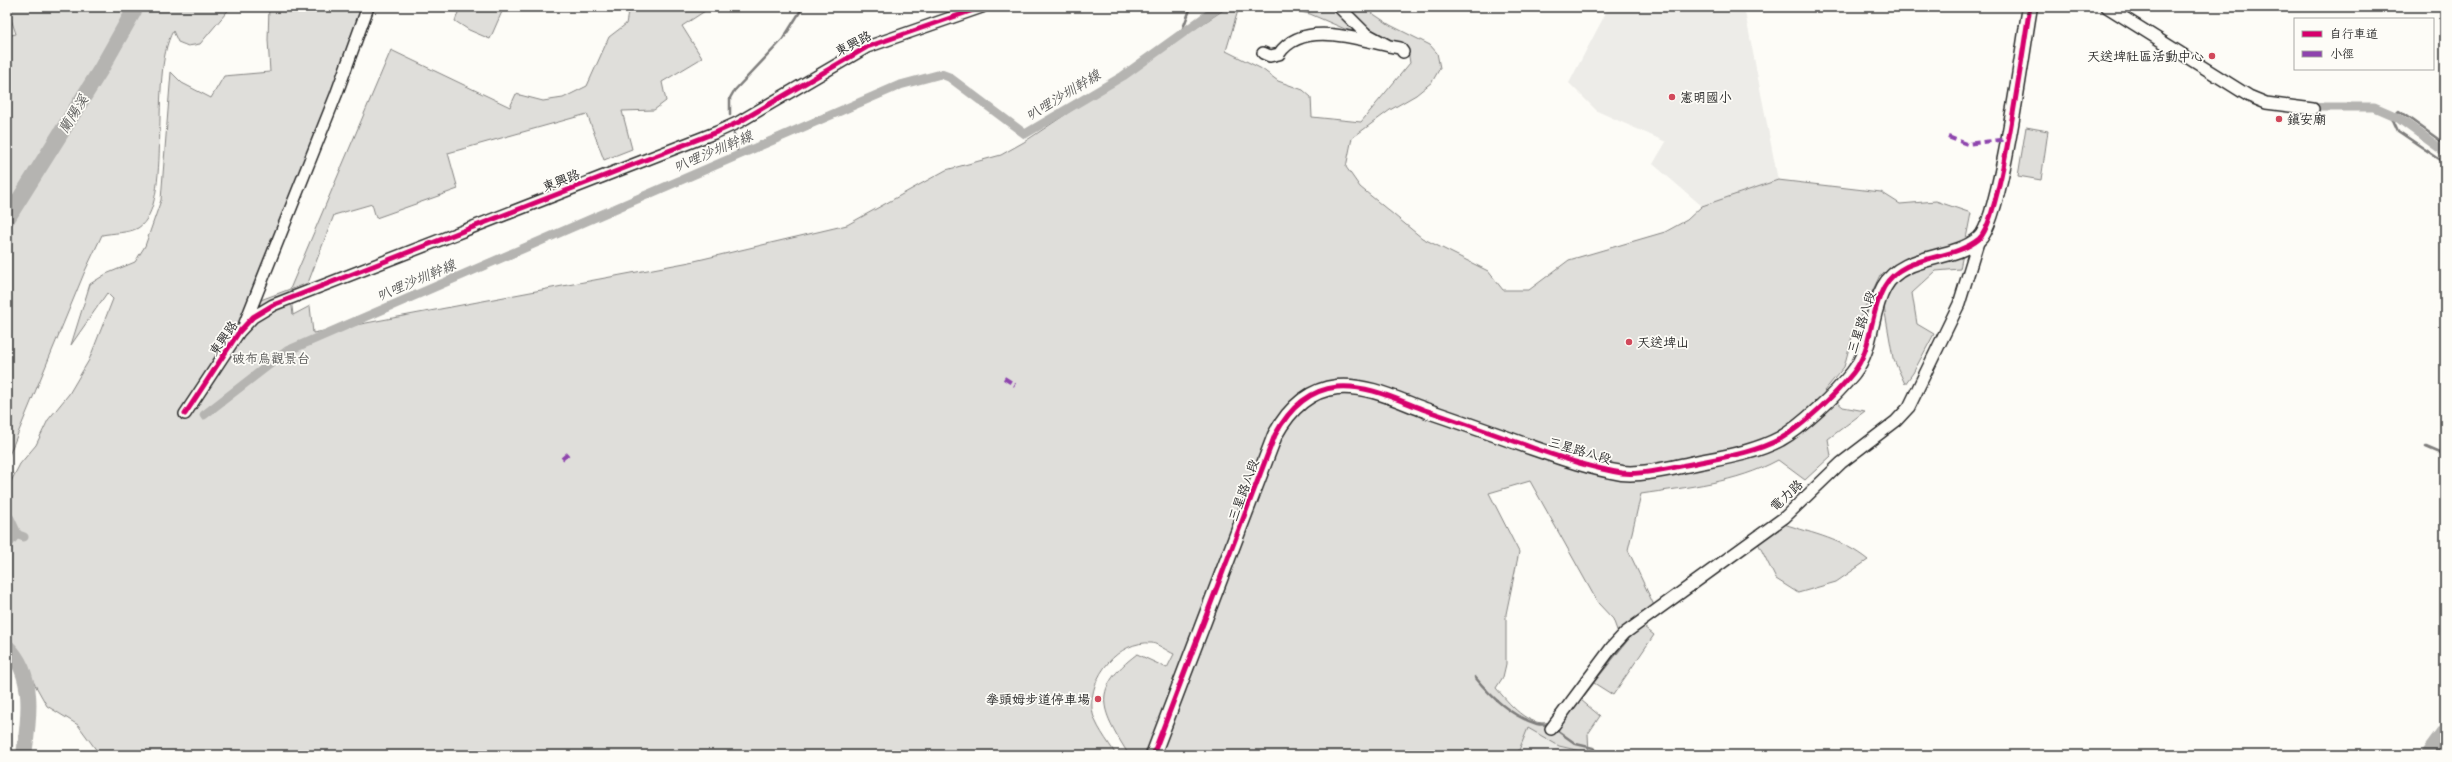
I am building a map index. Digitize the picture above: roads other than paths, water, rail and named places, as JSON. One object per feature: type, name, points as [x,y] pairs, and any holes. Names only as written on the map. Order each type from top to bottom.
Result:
[{"type":"main road","points":[[1979,239],[1988,225],[1998,193],[2030,7]]},
{"type":"main road","name":"三星路八段","points":[[1153,755],[1275,435],[1284,418],[1301,401],[1317,392],[1334,387],[1354,387],[1392,398],[1589,467],[1626,473],[1677,467],[1744,453],[1781,438],[1821,407],[1854,372],[1865,352],[1874,313],[1884,288],[1893,275],[1904,267],[1956,251],[1979,239]]},
{"type":"street","points":[[244,327],[333,102],[368,7]]},
{"type":"street","name":"東興路","points":[[185,414],[244,327],[253,317],[273,305],[739,122],[867,47],[982,7]]},
{"type":"street","points":[[1339,7],[1365,33],[1389,46]]},
{"type":"street","points":[[2108,7],[2249,96],[2266,103],[2313,109]]},
{"type":"street","points":[[1263,53],[1270,56],[1279,54],[1284,47],[1292,41],[1310,36],[1339,35],[1400,48],[1403,52]]},
{"type":"street","name":"電力路","points":[[1551,729],[1612,647],[1625,633],[1785,517],[1841,463],[1896,421],[1909,407],[1958,304],[1979,239]]},
{"type":"waterway","name":"蘭陽溪","points":[[7,219],[101,69],[136,7]]},
{"type":"waterway","points":[[730,115],[730,98],[734,91],[783,39],[803,7]]},
{"type":"waterway","points":[[1180,36],[1191,7]]},
{"type":"waterway","name":"叭哩沙圳幹線","points":[[204,415],[287,351],[900,85],[941,74],[949,77],[1025,134],[1123,76],[1219,7]]},
{"type":"waterway","name":"叭哩沙圳幹線","points":[[2317,107],[2374,107],[2397,117],[2445,152]]},
{"type":"waterway","points":[[2397,113],[2399,111],[2445,144]]},
{"type":"waterway","points":[[2395,117],[2393,120],[2398,131],[2445,163]]},
{"type":"waterway","points":[[734,134],[738,154]]},
{"type":"waterway","points":[[2426,447],[2445,455]]},
{"type":"waterway","name":"叭哩沙圳幹線","points":[[7,520],[13,533],[7,540]]},
{"type":"waterway","name":"叭哩沙圳幹線","points":[[13,533],[24,537]]},
{"type":"waterway","points":[[1587,690],[1631,635]]},
{"type":"waterway","points":[[7,647],[16,658],[23,671],[26,684],[28,698],[28,727],[24,755]]},
{"type":"waterway","points":[[1475,677],[1495,699],[1519,717],[1537,724],[1550,725]]},
{"type":"waterway","points":[[1555,729],[1576,744],[1593,748],[1602,755]]},
{"type":"waterway","points":[[2428,755],[2445,732]]},
{"type":"place","name":"天送埤社區活動中心","points":[[2212,56]]},
{"type":"place","name":"憲明國小","points":[[1672,97]]},
{"type":"place","name":"鎮安廟","points":[[2279,119]]},
{"type":"place","name":"天送埤山","points":[[1629,342]]},
{"type":"place","name":"拳頭姆步道停車場","points":[[1098,699]]},
{"type":"park label","name":"破布烏觀景台","points":[[271,358]]}]
